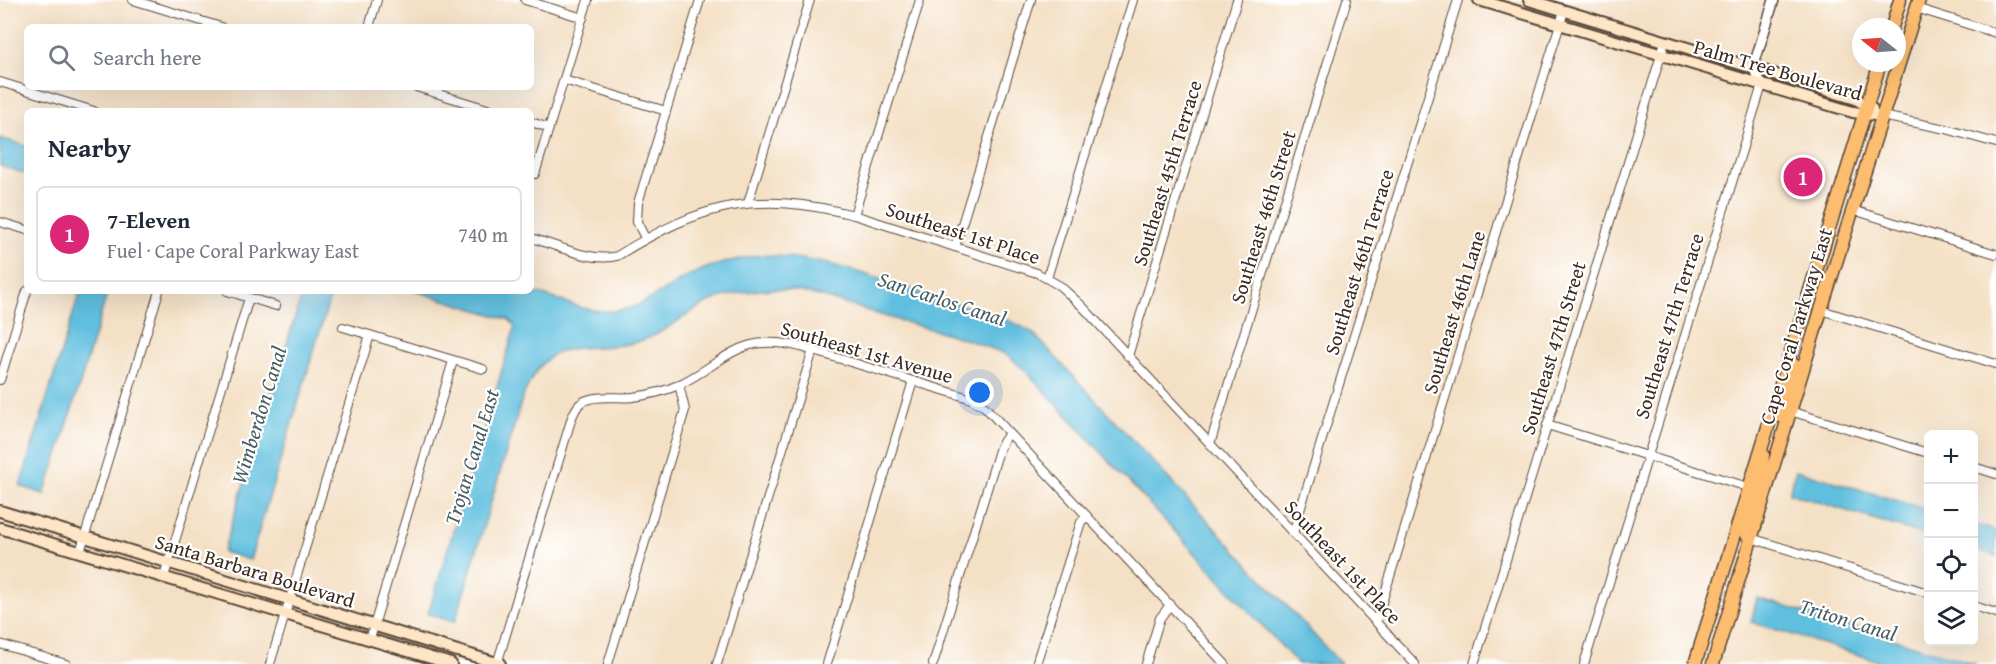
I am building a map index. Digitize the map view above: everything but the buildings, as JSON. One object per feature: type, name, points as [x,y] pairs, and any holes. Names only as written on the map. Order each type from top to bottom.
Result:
[{"type":"main road","name":"Palm Tree Boulevard","points":[[1479,0],[1853,112],[1866,110]]},
{"type":"main road","name":"Palm Tree Boulevard","points":[[1529,0],[1856,99],[1866,110],[1882,116]]},
{"type":"main road","points":[[1895,18],[1900,0]]},
{"type":"main road","name":"Cape Coral Parkway East","points":[[1711,664],[1918,4]]},
{"type":"main road","name":"Cape Coral Parkway East","points":[[1695,664],[1877,72]]},
{"type":"main road","points":[[1779,449],[1775,442],[1775,435],[1794,365],[1788,360]]},
{"type":"main road","points":[[1751,538],[1747,535],[1745,527],[1763,463],[1760,447]]},
{"type":"main road","name":"Santa Barbara Boulevard","points":[[0,511],[498,664]]},
{"type":"main road","name":"Santa Barbara Boulevard","points":[[0,528],[451,664]]},
{"type":"main road","points":[[1711,664],[1707,651],[1722,594],[1720,580]]},
{"type":"street","points":[[134,0],[211,24]]},
{"type":"street","points":[[370,24],[377,0]]},
{"type":"street","points":[[525,0],[583,18]]},
{"type":"street","points":[[535,174],[588,0]]},
{"type":"street","points":[[645,238],[637,222],[636,212],[700,0]]},
{"type":"street","points":[[748,203],[810,0]]},
{"type":"street","points":[[854,215],[920,0]]},
{"type":"street","points":[[955,247],[1031,0]]},
{"type":"street","points":[[1047,278],[1133,0]]},
{"type":"street","name":"Southeast 45th Terrace","points":[[1128,356],[1237,0]]},
{"type":"street","name":"Southeast 46th Street","points":[[1210,444],[1347,0]]},
{"type":"street","name":"Southeast 46th Terrace","points":[[1293,533],[1458,0]]},
{"type":"street","points":[[1762,84],[1753,68],[1774,0]]},
{"type":"street","points":[[1918,4],[1996,33]]},
{"type":"street","name":"Southeast 46th Lane","points":[[1376,622],[1564,11]]},
{"type":"street","name":"Southeast 47th Street","points":[[1474,664],[1665,42]]},
{"type":"street","points":[[564,80],[666,111]]},
{"type":"street","points":[[0,82],[24,89]]},
{"type":"street","name":"Southeast 47th Terrace","points":[[1584,664],[1762,84]]},
{"type":"street","points":[[26,90],[84,108]]},
{"type":"street","points":[[426,90],[484,108]]},
{"type":"street","points":[[1882,116],[1946,129],[1996,143]]},
{"type":"street","points":[[534,123],[549,128]]},
{"type":"street","name":"Southeast 1st Place","points":[[534,239],[601,258],[617,256],[645,238],[690,218],[721,208],[748,203],[796,203],[854,215],[1020,267],[1047,278],[1075,299],[1415,664]]},
{"type":"street","points":[[1852,210],[1996,254]]},
{"type":"street","points":[[0,222],[24,229]]},
{"type":"street","points":[[0,380],[26,294]]},
{"type":"street","points":[[80,552],[158,294]]},
{"type":"street","points":[[236,294],[276,306]]},
{"type":"street","points":[[164,577],[249,298]]},
{"type":"street","points":[[1821,310],[1996,364]]},
{"type":"street","points":[[343,327],[483,369]]},
{"type":"street","points":[[270,664],[370,335]]},
{"type":"street","name":"Southeast 1st Avenue","points":[[498,664],[572,417],[579,405],[586,400],[648,395],[679,384],[726,355],[749,345],[776,342],[813,350],[913,381],[977,402],[985,407],[1225,664]]},
{"type":"street","points":[[717,664],[813,350]]},
{"type":"street","points":[[370,639],[453,361]]},
{"type":"street","points":[[827,664],[913,381]]},
{"type":"street","points":[[608,664],[685,410],[679,384]]},
{"type":"street","points":[[1790,411],[1924,451]]},
{"type":"street","points":[[1547,425],[1748,486]]},
{"type":"street","points":[[933,664],[1000,447],[1010,433]]},
{"type":"street","points":[[1978,468],[1996,474]]},
{"type":"street","points":[[1036,664],[1081,522],[1087,516]]},
{"type":"street","points":[[1751,538],[1926,592]]},
{"type":"street","points":[[1146,664],[1160,618],[1170,605]]},
{"type":"street","points":[[1978,607],[1996,613]]},
{"type":"street","points":[[0,644],[66,664]]},
{"type":"water","points":[[0,138],[24,145],[24,173],[0,166]]},
{"type":"water","points":[[760,255],[784,256],[831,265],[990,314],[1013,322],[1034,334],[1341,664],[1298,664],[1025,370],[1007,355],[961,338],[829,299],[775,289],[744,292],[714,300],[649,338],[637,342],[617,346],[569,349],[556,353],[544,362],[533,376],[522,399],[455,622],[428,614],[515,327],[510,320],[425,294],[534,293],[590,310],[613,311],[644,302],[690,275],[734,260]]},
{"type":"water","points":[[79,294],[107,294],[44,494],[20,486]]},
{"type":"water","points":[[302,294],[331,294],[250,560],[223,552]]},
{"type":"water","points":[[1796,470],[1924,509],[1924,535],[1789,493]]},
{"type":"water","points":[[1978,525],[1996,531],[1996,556],[1978,550]]},
{"type":"water","points":[[1757,598],[1976,664],[1888,664],[1751,622]]},
{"type":"place","name":"7-Eleven","points":[[1803,177]]},
{"type":"water label","name":"San Carlos Canal","points":[[942,299]]},
{"type":"water label","name":"Wimberdon Canal","points":[[259,415]]},
{"type":"water label","name":"Trojan Canal East","points":[[472,457]]},
{"type":"water label","name":"Triton Canal","points":[[1848,620]]}]
